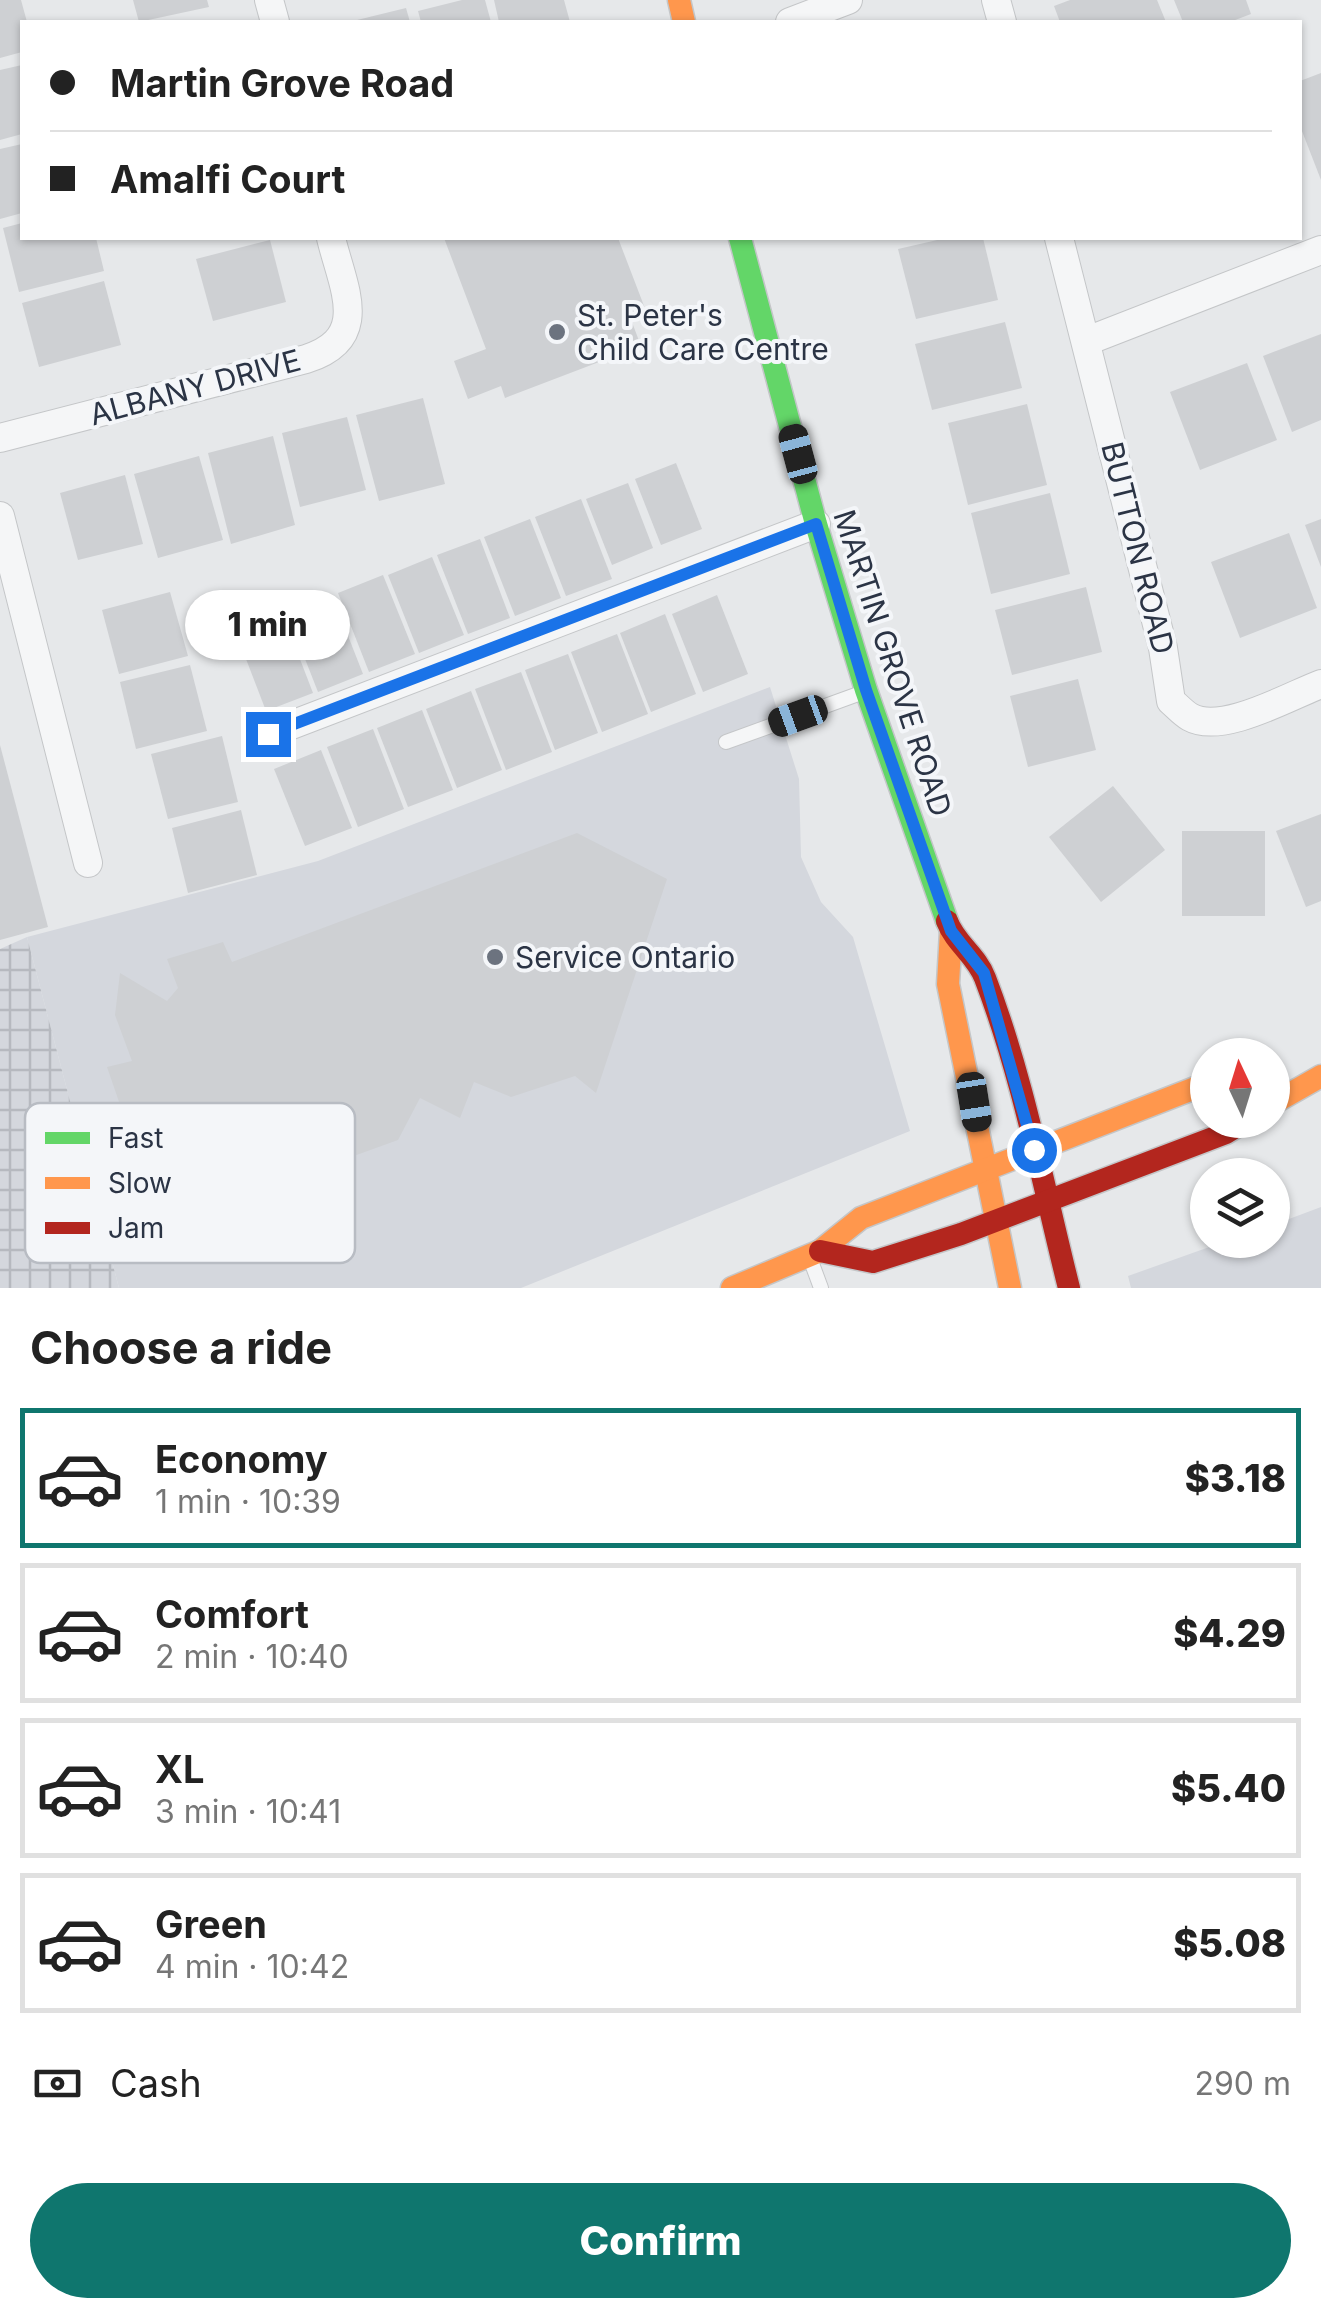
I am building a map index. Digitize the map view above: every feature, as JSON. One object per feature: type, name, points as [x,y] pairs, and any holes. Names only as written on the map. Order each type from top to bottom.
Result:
[{"type":"main road","name":"MARTIN GROVE ROAD","points":[[741,240],[816,524],[866,690],[951,931],[984,973],[1069,1288]]},
{"type":"main road","name":"MARTIN GROVE ROAD","points":[[951,931],[948,984],[1010,1288]]},
{"type":"main road","points":[[1290,1080],[1316,1078]]},
{"type":"main road","points":[[1290,1093],[1316,1078]]},
{"type":"main road","points":[[732,1288],[815,1254],[861,1218],[1190,1090]]},
{"type":"main road","points":[[815,1254],[873,1262],[997,1220],[1213,1138]]},
{"type":"street","points":[[795,20],[848,0]]},
{"type":"street","name":"ALBANY DRIVE","points":[[0,438],[306,359],[333,348],[346,334],[348,318],[330,240]]},
{"type":"street","name":"BUTTON ROAD","points":[[1061,240],[1164,648],[1171,702],[1202,722],[1231,720],[1321,684]]},
{"type":"street","points":[[1087,341],[1321,250]]},
{"type":"street","points":[[0,516],[88,864]]},
{"type":"street","points":[[268,734],[816,524]]},
{"type":"lane","points":[[726,742],[866,690]]},
{"type":"lane","points":[[815,1254],[821,1288]]},
{"type":"shaded area","points":[[770,687],[799,779],[801,857],[821,902],[853,937],[910,1131],[521,1288],[119,1288],[112,1263],[355,1263],[355,1103],[71,1103],[27,937],[318,861]]},
{"type":"shaded area","points":[[27,937],[71,1103],[25,1103],[25,1263],[112,1263],[119,1288],[0,1288],[0,949]]},
{"type":"shaded area","points":[[1321,1207],[1321,1288],[1131,1288],[1128,1276],[1190,1254],[1190,1258],[1290,1258],[1290,1219]]},
{"type":"building","points":[[0,0],[21,0],[26,20],[20,20],[20,53],[0,58]]},
{"type":"building","points":[[133,0],[207,0],[209,7],[148,20],[138,20]]},
{"type":"building","points":[[462,0],[485,0],[490,20],[420,20],[418,11]]},
{"type":"building","points":[[494,0],[564,0],[569,20],[499,20]]},
{"type":"building","points":[[1070,0],[1157,0],[1165,20],[1059,20],[1054,6]]},
{"type":"building","points":[[1174,0],[1246,0],[1251,14],[1235,20],[1182,20]]},
{"type":"building","points":[[406,8],[409,20],[357,20]]},
{"type":"building","points":[[20,65],[20,135],[0,140],[0,70]]},
{"type":"building","points":[[1321,73],[1321,180],[1302,131],[1302,80]]},
{"type":"building","points":[[20,144],[20,214],[0,219],[0,149]]},
{"type":"building","points":[[20,224],[20,240],[96,240],[104,271],[19,292],[3,228]]},
{"type":"building","points":[[270,240],[286,302],[213,321],[196,259]]},
{"type":"building","name":"St. Peter's Child Care Centre","points":[[445,240],[619,240],[646,311],[630,317],[641,346],[505,398],[501,386],[468,399],[454,361],[486,349]]},
{"type":"building","points":[[937,240],[983,240],[998,300],[916,319],[898,249]]},
{"type":"building","points":[[104,281],[121,345],[39,367],[22,303]]},
{"type":"building","points":[[1005,322],[1022,388],[932,410],[915,344]]},
{"type":"building","points":[[1321,334],[1321,420],[1292,432],[1263,356]]},
{"type":"building","points":[[1247,363],[1277,440],[1200,470],[1170,392]]},
{"type":"building","points":[[423,398],[445,484],[379,501],[356,415]]},
{"type":"building","points":[[1027,404],[1047,485],[968,505],[948,423]]},
{"type":"building","points":[[347,417],[366,490],[300,507],[282,433]]},
{"type":"building","points":[[273,436],[295,525],[231,544],[208,453]]},
{"type":"building","points":[[199,456],[223,540],[158,558],[134,474]]},
{"type":"building","points":[[676,463],[702,529],[661,545],[635,479]]},
{"type":"building","points":[[125,475],[143,544],[78,560],[60,493]]},
{"type":"building","points":[[628,483],[653,548],[612,565],[586,499]]},
{"type":"building","points":[[1050,493],[1070,574],[991,594],[971,513]]},
{"type":"building","points":[[581,499],[612,579],[566,596],[535,517]]},
{"type":"building","points":[[530,519],[561,598],[515,616],[484,537]]},
{"type":"building","points":[[1321,519],[1321,567],[1305,525]]},
{"type":"building","points":[[1289,533],[1317,608],[1240,638],[1211,562]]},
{"type":"building","points":[[480,539],[510,618],[468,634],[437,555]]},
{"type":"building","points":[[432,557],[464,635],[419,653],[388,575]]},
{"type":"building","points":[[383,575],[415,654],[369,672],[338,593]]},
{"type":"building","points":[[1086,587],[1102,652],[1012,675],[995,610]]},
{"type":"building","points":[[170,592],[188,656],[119,674],[102,610]]},
{"type":"building","points":[[332,595],[363,674],[318,692],[287,613]]},
{"type":"building","points":[[717,595],[748,674],[703,692],[672,614]]},
{"type":"building","points":[[665,614],[696,694],[651,712],[620,633]]},
{"type":"building","points":[[283,615],[313,693],[266,711],[236,633]]},
{"type":"building","points":[[617,634],[648,714],[602,732],[571,652]]},
{"type":"building","points":[[568,654],[598,733],[555,750],[525,670]]},
{"type":"building","points":[[190,665],[207,731],[136,749],[120,682]]},
{"type":"building","points":[[521,672],[552,752],[506,770],[475,689]]},
{"type":"building","points":[[1078,679],[1096,750],[1028,767],[1010,696]]},
{"type":"building","points":[[471,691],[502,770],[457,788],[426,709]]},
{"type":"building","points":[[422,710],[453,790],[408,807],[377,728]]},
{"type":"building","points":[[373,729],[404,809],[358,827],[327,747]]},
{"type":"building","points":[[222,736],[238,802],[168,819],[151,754]]},
{"type":"building","points":[[0,745],[48,927],[0,940]]},
{"type":"building","points":[[321,750],[352,828],[305,846],[274,769]]},
{"type":"building","points":[[1113,786],[1165,850],[1101,902],[1049,837]]},
{"type":"building","points":[[241,810],[257,875],[188,893],[172,828]]},
{"type":"building","points":[[1321,814],[1321,901],[1306,907],[1276,831]]},
{"type":"building","points":[[1182,831],[1265,831],[1265,916],[1182,916]]},
{"type":"building","points":[[577,833],[667,879],[596,1093],[575,1076],[511,1097],[474,1082],[460,1118],[420,1098],[398,1140],[355,1156],[355,1103],[119,1103],[107,1067],[132,1061],[115,1015],[120,973],[167,1001],[178,988],[167,959],[223,942],[232,962]]},
{"type":"traffic: fast","points":[[741,240],[816,524],[866,690],[947,921]]},
{"type":"traffic: slow","points":[[679,0],[684,20]]},
{"type":"traffic: slow","points":[[951,931],[948,984],[1010,1288]]},
{"type":"traffic: slow","points":[[1290,1094],[1321,1076]]},
{"type":"traffic: slow","points":[[732,1288],[820,1251],[861,1218],[1190,1090]]},
{"type":"traffic: jam","points":[[947,921],[981,970],[998,1016],[1021,1092],[1069,1288]]},
{"type":"traffic: jam","points":[[820,1251],[873,1262],[961,1234],[1213,1138]]},
{"type":"place","name":"St. Peter's Child Care Centre","points":[[557,332]]},
{"type":"place","name":"Service Ontario","points":[[495,957]]},
{"type":"route","points":[[268,734],[816,524],[866,690],[951,931],[984,973],[1034,1150]]}]
